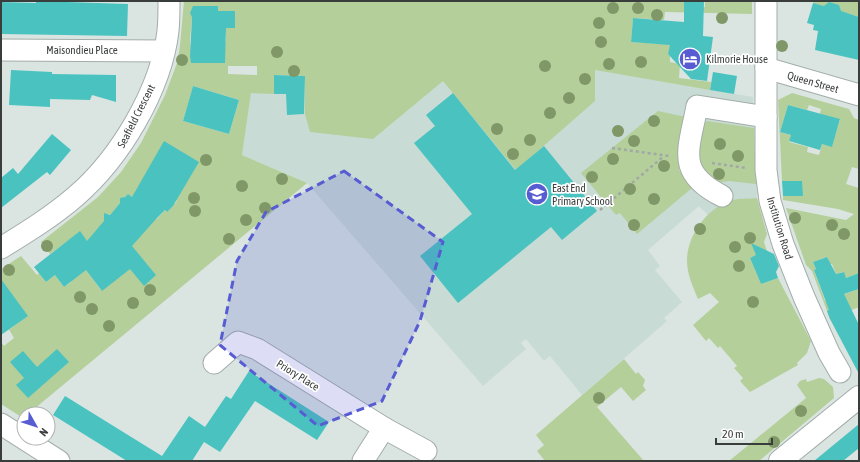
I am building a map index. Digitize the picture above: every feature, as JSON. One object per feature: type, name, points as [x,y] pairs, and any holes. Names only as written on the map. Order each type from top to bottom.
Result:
[{"type":"highway","points":[[785,460],[859,397]]},
{"type":"street","name":"Seafield Crescent","points":[[1,248],[68,203],[107,164],[124,142],[145,102],[164,51],[168,31],[169,1]]},
{"type":"street","name":"Institution Road","points":[[766,1],[766,117],[768,188],[776,223],[804,297],[829,353],[840,372]]},
{"type":"street","name":"Maisondieu Place","points":[[1,50],[164,51]]},
{"type":"street","name":"Queen Street","points":[[766,68],[859,95]]},
{"type":"street","points":[[722,196],[708,189],[696,180],[691,171],[689,153],[697,106],[766,117]]},
{"type":"street","name":"Priory Place","points":[[214,363],[238,342],[258,349],[384,428],[426,451]]},
{"type":"street","points":[[1,424],[59,461]]},
{"type":"street","points":[[363,461],[384,428]]},
{"type":"path","points":[[600,210],[665,156]]},
{"type":"highlighted area","points":[[344,171],[443,242],[420,321],[382,401],[318,426],[220,345],[237,261],[266,212]]},
{"type":"shaded area","name":"East End Primary School","points":[[305,55],[595,70],[753,97],[757,198],[732,200],[708,215],[699,206],[648,250],[660,266],[655,270],[682,302],[664,318],[667,321],[582,395],[550,356],[544,361],[526,339],[521,343],[526,349],[483,386],[307,183],[242,155],[251,93],[304,94]]},
{"type":"green space","points":[[184,1],[684,1],[684,7],[705,7],[705,1],[752,1],[752,14],[665,12],[664,20],[633,18],[631,42],[662,44],[663,38],[672,46],[668,54],[670,56],[670,62],[680,64],[679,78],[711,82],[710,90],[595,70],[595,101],[516,170],[443,81],[373,139],[310,132],[305,114],[305,76],[274,75],[274,94],[251,93],[242,155],[307,183],[38,406],[16,406],[16,414],[1,404],[1,342],[4,346],[14,338],[3,319],[10,329],[27,316],[1,287],[1,269],[21,256],[37,275],[39,273],[46,282],[55,275],[64,287],[71,282],[66,275],[81,263],[101,290],[112,283],[97,264],[80,232],[50,254],[41,242],[98,197],[121,172],[141,143],[165,95],[177,63]],"holes":[[[193,6],[218,6],[218,11],[235,12],[235,28],[209,27],[226,33],[226,41],[218,41],[217,63],[192,63],[190,41]],[[228,66],[257,66],[257,75],[228,74]],[[193,86],[239,100],[229,134],[183,121]],[[149,177],[177,201],[167,212],[165,210],[157,219],[150,213],[104,221],[104,218],[108,214],[110,215],[120,203],[122,198],[128,194],[140,204]]]},
{"type":"green space","points":[[815,1],[859,1],[859,17],[813,3]]},
{"type":"green space","points":[[792,93],[849,109],[854,118],[859,120],[859,169],[852,167],[846,184],[859,188],[859,273],[846,278],[843,272],[836,274],[827,257],[813,262],[816,269],[814,270],[825,301],[859,289],[859,307],[830,319],[812,271],[806,265],[786,208],[846,220],[854,214],[838,209],[783,200],[783,196],[802,196],[802,181],[782,181],[778,100]],"holes":[[[788,105],[807,110],[809,105],[821,109],[820,114],[840,120],[832,146],[822,144],[819,155],[807,152],[808,147],[789,142],[791,135],[780,132]]]},
{"type":"green space","points":[[658,111],[686,117],[679,170],[692,188],[637,234],[620,213],[616,215],[581,173]]},
{"type":"green space","points":[[707,121],[754,128],[756,184],[729,181],[716,183],[699,170],[699,129]]},
{"type":"green space","points":[[757,198],[767,234],[764,242],[767,251],[750,258],[761,284],[778,278],[811,341],[807,353],[797,363],[798,365],[750,392],[740,381],[743,378],[734,368],[737,366],[720,346],[718,348],[709,338],[706,341],[693,325],[719,302],[710,293],[698,299],[689,276],[687,261],[688,251],[695,232],[700,224],[714,209],[732,200]]},
{"type":"green space","points":[[624,359],[636,374],[638,372],[645,380],[643,386],[646,390],[633,401],[621,387],[597,407],[644,461],[545,461],[537,451],[544,445],[536,435]]},
{"type":"green space","points":[[819,378],[824,379],[833,387],[834,398],[759,461],[729,461],[806,398],[797,385],[800,381],[806,379],[807,382]]},
{"type":"building","points":[[36,1],[128,4],[127,36],[1,34],[1,2],[36,3]]},
{"type":"building","points":[[684,1],[704,1],[703,36],[713,37],[707,81],[691,79],[668,54],[670,45],[631,42],[633,18],[684,22]]},
{"type":"building","points":[[829,2],[839,5],[841,11],[859,17],[859,60],[815,50],[818,31],[813,30],[814,25],[807,23],[813,3],[824,6]]},
{"type":"building","points":[[193,6],[218,6],[218,11],[235,11],[235,28],[226,28],[225,63],[191,63],[192,17],[190,13]]},
{"type":"building","points":[[11,70],[52,72],[52,74],[116,75],[116,102],[92,95],[90,100],[50,99],[50,107],[9,105]]},
{"type":"building","points":[[713,72],[737,76],[734,94],[710,90]]},
{"type":"building","points":[[274,75],[305,76],[304,114],[287,115],[286,94],[274,94]]},
{"type":"building","points":[[193,86],[239,100],[229,134],[183,121]]},
{"type":"building","points":[[453,93],[515,170],[544,146],[597,211],[562,240],[551,227],[458,303],[420,256],[472,214],[414,143],[435,126],[426,115]]},
{"type":"building","points":[[788,105],[840,119],[832,147],[822,144],[820,150],[789,141],[791,135],[780,132]]},
{"type":"building","points":[[52,134],[71,150],[50,175],[47,172],[1,208],[1,178],[13,168],[18,174]]},
{"type":"building","points":[[164,141],[199,162],[173,206],[167,212],[165,210],[132,246],[156,275],[144,286],[130,269],[102,291],[86,270],[64,287],[55,275],[46,282],[34,267],[80,231],[87,241],[104,221],[104,213],[110,215],[120,203],[120,198],[125,197],[128,194],[132,197]]},
{"type":"building","points":[[782,181],[802,181],[803,196],[783,196]]},
{"type":"building","points":[[751,243],[774,254],[779,266],[776,272],[778,278],[761,284],[750,258],[756,255]]},
{"type":"building","points":[[827,257],[836,274],[844,272],[846,278],[859,273],[859,289],[844,294],[859,325],[859,374],[830,319],[827,311],[829,310],[814,270],[816,269],[813,262]]},
{"type":"building","points":[[1,279],[28,316],[1,335]]},
{"type":"building","points":[[57,349],[69,362],[28,398],[16,385],[24,378],[10,362],[23,351],[37,367]]},
{"type":"building","points":[[249,371],[329,422],[317,440],[255,401],[220,452],[204,442],[192,461],[127,461],[56,417],[56,410],[65,396],[162,456],[189,416],[205,427],[226,396],[231,399]]},
{"type":"building","points":[[859,424],[859,448],[843,461],[814,461]]},
{"type":"place","name":"Kilmorie House","points":[[690,59]]},
{"type":"place","name":"East End Primary School","points":[[537,194]]}]
